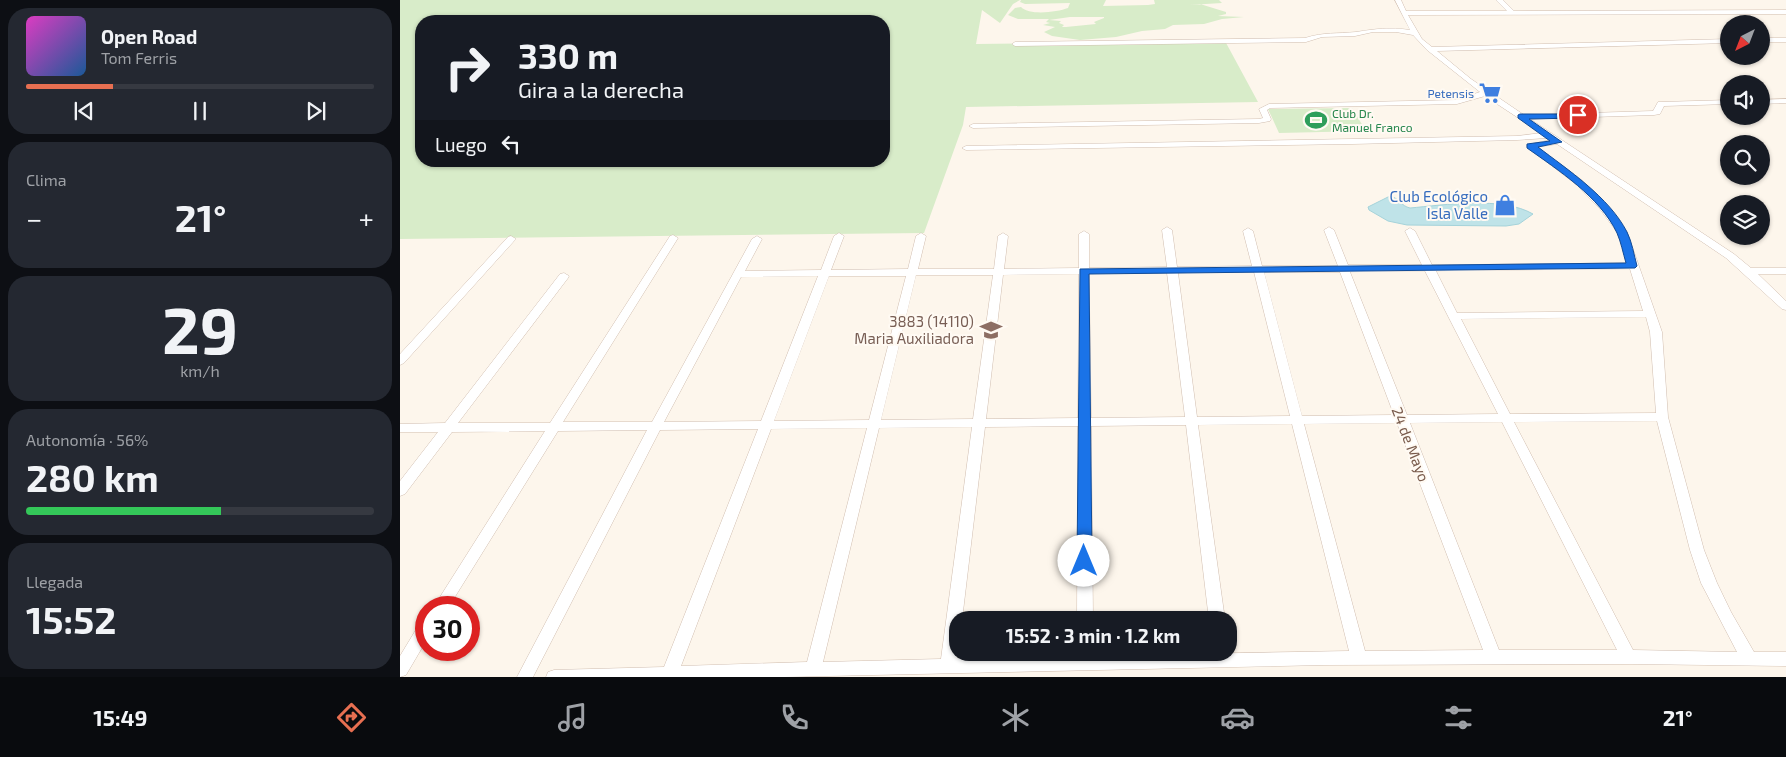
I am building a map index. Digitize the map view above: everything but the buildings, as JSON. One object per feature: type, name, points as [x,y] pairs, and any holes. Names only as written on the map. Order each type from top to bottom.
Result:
[{"type":"street","points":[[1398,0],[1414,33],[1429,49],[1468,81],[1701,236],[1748,271],[1786,306]]},
{"type":"street","points":[[1499,0],[1514,12]]},
{"type":"street","points":[[1404,13],[1786,12]]},
{"type":"street","points":[[1016,44],[1306,40],[1321,35],[1355,34],[1373,30],[1396,30],[1414,33]]},
{"type":"street","points":[[1770,40],[1786,40]]},
{"type":"street","points":[[1429,49],[1720,41]]},
{"type":"street","points":[[973,126],[1260,122],[1267,119],[1263,109],[1269,106],[1457,102],[1486,93]]},
{"type":"street","points":[[1770,102],[1786,101]]},
{"type":"street","points":[[1520,117],[1654,113],[1657,112],[1661,104],[1720,102]]},
{"type":"street","points":[[966,148],[1342,142],[1517,138],[1548,135]]},
{"type":"street","points":[[1558,142],[1530,146],[1580,183],[1604,207],[1622,232],[1656,332],[1662,417],[1700,558],[1725,616],[1750,658]]},
{"type":"street","points":[[1167,230],[1216,611]]},
{"type":"street","name":"24 de Mayo","points":[[1329,230],[1494,658]]},
{"type":"street","points":[[1410,230],[1628,656]]},
{"type":"street","points":[[1248,231],[1358,659]]},
{"type":"street","points":[[1084,234],[1085,611]]},
{"type":"street","points":[[670,673],[839,236]]},
{"type":"street","points":[[812,669],[921,236]]},
{"type":"street","points":[[948,665],[1003,236]]},
{"type":"street","points":[[448,596],[673,238]]},
{"type":"street","points":[[400,361],[511,239]]},
{"type":"street","points":[[525,677],[656,426],[757,239]]},
{"type":"street","points":[[738,274],[1632,266]]},
{"type":"street","points":[[1748,271],[1786,272]]},
{"type":"street","points":[[400,491],[564,276]]},
{"type":"street","points":[[1454,316],[1651,314]]},
{"type":"street","points":[[400,428],[1662,417]]},
{"type":"street","points":[[400,670],[415,646]]},
{"type":"street","points":[[1237,656],[1358,659],[1628,656],[1786,659]]},
{"type":"street","points":[[554,677],[948,665],[1016,661]]},
{"type":"green space","points":[[400,0],[1020,0],[1013,4],[1000,23],[982,10],[976,44],[1225,41],[1258,102],[966,107],[963,125],[924,233],[400,239]]},
{"type":"green space","points":[[1021,0],[1106,0],[1103,6],[1148,5],[1155,4],[1154,0],[1219,0],[1222,3],[1201,4],[1226,12],[1226,14],[1218,16],[1244,17],[1222,19],[1204,24],[1173,25],[1165,29],[1142,31],[1116,37],[1080,40],[1052,36],[1044,32],[1055,27],[1043,25],[1050,23],[1046,22],[1049,19],[1018,19],[1008,15],[1015,8],[1021,7],[1031,12],[1051,12],[1068,8],[1070,3],[1025,4],[1020,2]],"holes":[[[1070,17],[1104,17],[1094,22],[1096,24],[1066,27],[1062,27],[1064,25],[1059,23],[1061,21],[1049,20]]]},
{"type":"green space","name":"Club Dr. Manuel Franco","points":[[1352,108],[1366,131],[1279,133],[1268,109]]},
{"type":"water","points":[[1390,196],[1410,208],[1489,203],[1520,208],[1533,214],[1519,224],[1506,226],[1407,225],[1388,221],[1369,210],[1368,207]]},
{"type":"place","name":"Petensis","points":[[1490,93]]},
{"type":"place","name":"Club Dr. Manuel Franco","points":[[1316,120]]},
{"type":"place","name":"Club Ecológico Isla Valle","points":[[1505,205]]},
{"type":"place","name":"3883 (14110) Maria Auxiliadora","points":[[991,330]]},
{"type":"route","points":[[1084,561],[1084,271],[1632,266],[1622,232],[1604,207],[1580,183],[1530,146],[1558,142],[1520,117],[1578,115]]}]
